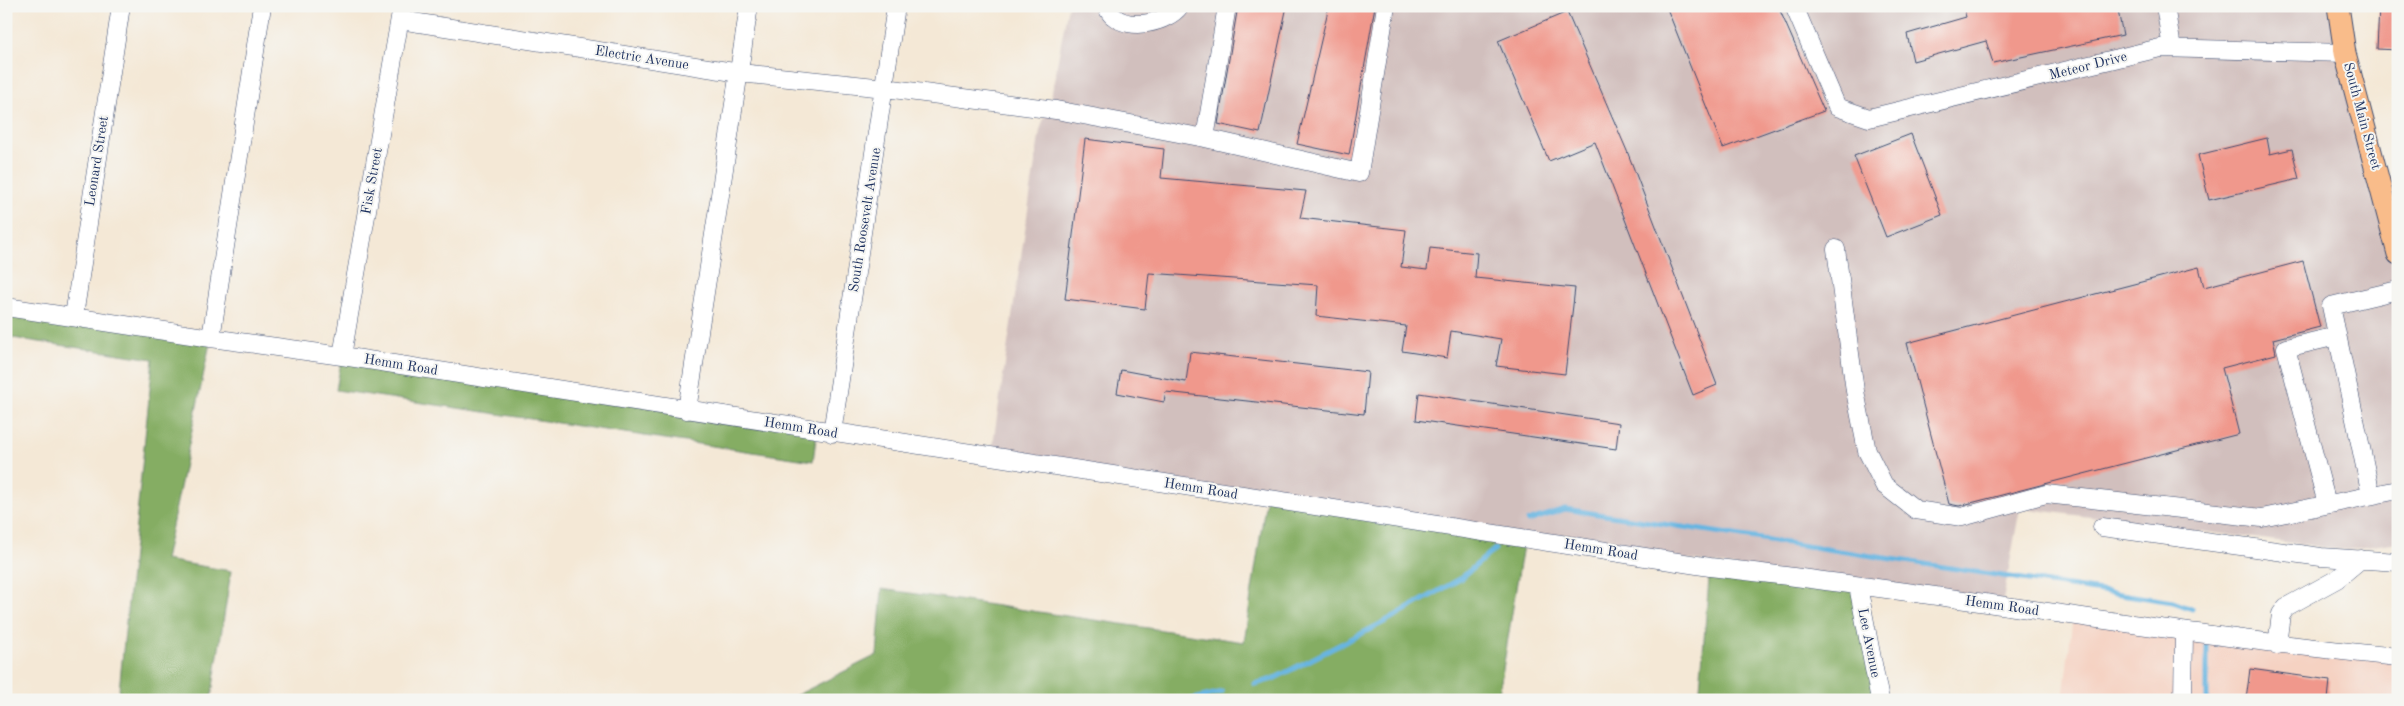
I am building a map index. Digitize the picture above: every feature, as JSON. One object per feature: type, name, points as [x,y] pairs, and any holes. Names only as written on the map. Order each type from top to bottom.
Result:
[{"type":"main road","name":"South Main Street","points":[[2338,6],[2345,53],[2398,254]]},
{"type":"street","name":"Leonard Street","points":[[74,316],[121,6]]},
{"type":"street","points":[[210,338],[262,6]]},
{"type":"street","points":[[688,410],[749,6]]},
{"type":"street","name":"South Roosevelt Avenue","points":[[832,433],[896,6]]},
{"type":"street","points":[[1106,6],[1114,17],[1134,25],[1155,21],[1176,11],[1180,6]]},
{"type":"street","points":[[1205,138],[1227,6]]},
{"type":"street","name":"Electric Avenue","points":[[401,13],[740,73],[885,88],[1056,110],[1205,138],[1360,173],[1386,6]]},
{"type":"street","name":"Meteor Drive","points":[[1794,6],[1837,107],[1868,118],[2160,48],[2345,53]]},
{"type":"street","points":[[2165,6],[2172,48]]},
{"type":"street","name":"Fisk Street","points":[[342,356],[401,13]]},
{"type":"street","points":[[1836,249],[1855,391],[1867,451],[1884,486],[1916,510],[1962,517],[2046,494],[2262,518],[2398,490]]},
{"type":"street","points":[[2371,495],[2331,306],[2398,290]]},
{"type":"street","name":"Hemm Road","points":[[6,307],[342,356],[1710,567],[2277,645],[2398,657]]},
{"type":"street","points":[[2327,504],[2286,348],[2337,336]]},
{"type":"street","points":[[2102,526],[2321,556],[2398,562]]},
{"type":"street","points":[[2277,645],[2281,614],[2286,607],[2337,579],[2361,559]]},
{"type":"street","name":"Lee Avenue","points":[[1858,586],[1880,700]]},
{"type":"street","points":[[2184,632],[2184,700]]},
{"type":"shaded area","points":[[1068,6],[2338,6],[2398,254],[2398,542],[2346,550],[2020,508],[2002,606],[991,457],[1040,130],[1051,97]]},
{"type":"shaded area","points":[[2073,616],[2398,657],[2398,700],[2063,700]]},
{"type":"green space","points":[[6,307],[211,338],[165,560],[231,571],[211,700],[118,700],[153,359],[6,337]]},
{"type":"green space","points":[[342,356],[817,431],[813,461],[336,390]]},
{"type":"green space","points":[[1266,499],[1524,539],[1498,700],[787,700],[877,655],[882,589],[1244,642]]},
{"type":"green space","points":[[1710,567],[1858,586],[1880,700],[1699,700]]},
{"type":"building","points":[[1238,6],[1287,6],[1260,133],[1218,124]]},
{"type":"building","points":[[1329,6],[1375,6],[1349,155],[1297,144]]},
{"type":"building","points":[[1666,6],[1778,6],[1824,111],[1723,148]]},
{"type":"building","points":[[1963,6],[2117,6],[2123,35],[1993,63],[1986,41],[1913,61],[1907,34],[1966,17]]},
{"type":"building","points":[[2379,6],[2398,6],[2398,50],[2377,49]]},
{"type":"building","points":[[1567,12],[1627,151],[1717,385],[1693,395],[1595,142],[1549,161],[1498,41]]},
{"type":"building","points":[[1911,134],[1942,215],[1886,237],[1854,156]]},
{"type":"building","points":[[2267,138],[2270,154],[2292,149],[2299,179],[2209,200],[2198,155]]},
{"type":"building","points":[[1085,139],[1164,149],[1161,178],[1306,191],[1300,218],[1406,230],[1401,267],[1427,270],[1430,248],[1477,253],[1475,278],[1575,288],[1565,374],[1496,366],[1501,339],[1451,331],[1447,358],[1402,351],[1406,326],[1316,316],[1318,285],[1149,273],[1145,309],[1065,299]]},
{"type":"building","points":[[2303,261],[2320,327],[2273,339],[2276,354],[2222,368],[2239,434],[1959,506],[1949,504],[1907,343],[2199,267],[2204,287]]},
{"type":"building","points":[[1190,352],[1368,372],[1364,414],[1166,392],[1164,402],[1117,393],[1121,370],[1186,382]]},
{"type":"building","points":[[1419,393],[1619,423],[1616,449],[1416,420]]},
{"type":"building","points":[[2250,669],[2330,680],[2328,700],[2246,700]]},
{"type":"waterway","points":[[1528,521],[1565,509],[2173,602],[2192,609]]},
{"type":"waterway","points":[[1255,684],[1273,679],[1384,622],[1460,579],[1495,549]]},
{"type":"waterway","points":[[2207,646],[2207,700]]},
{"type":"waterway","points":[[903,700],[967,692],[1013,700]]},
{"type":"waterway","points":[[1190,700],[1222,692]]}]
